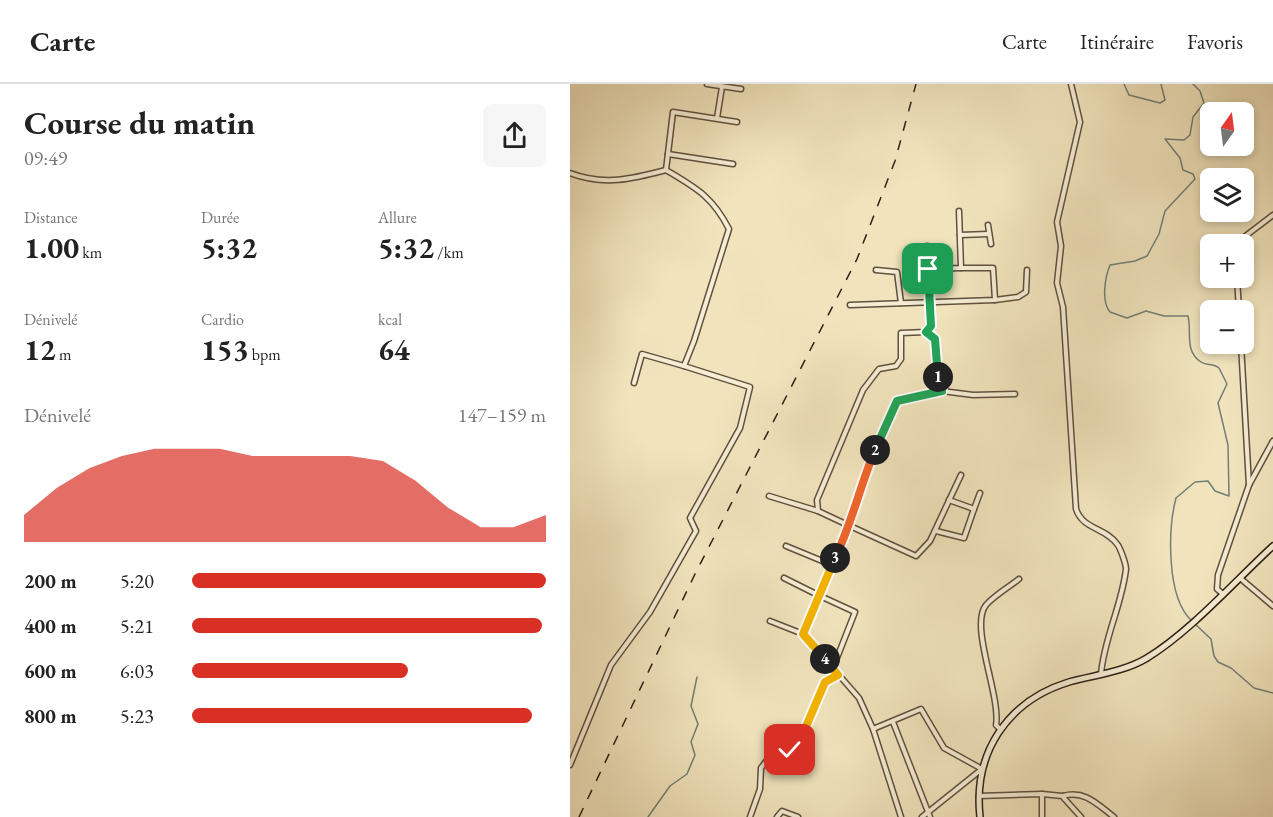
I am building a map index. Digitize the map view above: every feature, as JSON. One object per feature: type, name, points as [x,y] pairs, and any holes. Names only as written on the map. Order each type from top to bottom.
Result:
[{"type":"street","points":[[707,84],[741,89]]},
{"type":"street","points":[[1071,84],[1080,122],[1058,214],[1061,246],[1057,275],[1063,307],[1076,509],[1085,524],[1103,532],[1119,545],[1126,567],[1104,644],[1101,674]]},
{"type":"street","points":[[717,118],[722,86]]},
{"type":"street","points":[[666,170],[673,112],[737,122]]},
{"type":"street","points":[[668,154],[734,164]]},
{"type":"street","points":[[570,173],[588,180],[624,181],[666,170],[698,189],[718,207],[729,229],[684,366]]},
{"type":"street","points":[[960,211],[961,268]]},
{"type":"street","points":[[1248,234],[1273,215]]},
{"type":"street","points":[[988,225],[991,244]]},
{"type":"street","points":[[960,235],[989,234]]},
{"type":"street","points":[[926,332],[931,326],[927,246]]},
{"type":"street","points":[[928,269],[993,268],[995,300]]},
{"type":"street","points":[[876,270],[897,272],[901,303]]},
{"type":"street","points":[[850,305],[995,300],[1018,297],[1026,292],[1027,270]]},
{"type":"street","points":[[818,511],[817,500],[863,390],[879,369],[896,366],[901,359],[901,333],[926,332],[935,339],[938,383],[942,391]]},
{"type":"street","points":[[570,765],[611,665],[650,612],[696,531],[690,518],[740,428],[750,387],[642,354],[634,383]]},
{"type":"street","points":[[1242,354],[1249,485]]},
{"type":"street","points":[[803,634],[818,595],[850,526],[864,477],[897,401],[942,391],[973,395],[1015,394]]},
{"type":"street","points":[[1223,594],[1217,589],[1218,575],[1249,485],[1273,441]]},
{"type":"street","points":[[769,496],[818,511],[916,556],[930,542],[961,475]]},
{"type":"street","points":[[936,531],[964,538],[980,493]]},
{"type":"street","points":[[949,500],[974,509]]},
{"type":"street","points":[[786,546],[832,565]]},
{"type":"street","points":[[980,817],[979,796],[982,769],[1000,729],[1016,710],[1036,696],[1059,686],[1149,657],[1223,594],[1273,546]]},
{"type":"street","points":[[784,578],[855,612],[832,668]]},
{"type":"street","points":[[1240,578],[1273,606]]},
{"type":"street","points":[[1000,729],[996,725],[998,714],[981,628],[981,614],[986,605],[1019,579]]},
{"type":"street","points":[[770,621],[803,634],[859,698],[873,729],[901,817]]},
{"type":"street","points":[[750,817],[760,789],[761,768],[777,747],[790,750],[799,743],[825,682],[838,675]]},
{"type":"street","points":[[873,729],[921,710],[944,748],[982,769]]},
{"type":"street","points":[[893,722],[929,815]]},
{"type":"street","points":[[922,817],[929,815],[982,769]]},
{"type":"street","points":[[979,796],[1041,794],[1062,796],[1077,793],[1086,795],[1114,817]]},
{"type":"street","points":[[1041,794],[1042,817]]},
{"type":"street","points":[[1062,796],[1081,817]]},
{"type":"street","points":[[777,817],[782,811],[798,817]]},
{"type":"waterway","points":[[1124,84],[1129,95],[1160,103],[1165,100],[1161,84]]},
{"type":"waterway","points":[[1192,621],[1177,596],[1173,580],[1171,562],[1173,511],[1176,498],[1195,482],[1208,481],[1215,491],[1229,496],[1228,445],[1218,403],[1227,384],[1219,368],[1201,362],[1192,352],[1188,316],[1164,316],[1146,311],[1127,318],[1110,312],[1107,308],[1105,283],[1110,265],[1135,261],[1147,256],[1159,234],[1165,211],[1195,179],[1193,174],[1183,170],[1180,158],[1165,139],[1184,140],[1190,135],[1193,117],[1204,103],[1200,91],[1193,84]]},
{"type":"waterway","points":[[1195,624],[1211,639],[1214,656],[1218,662],[1231,668],[1254,688],[1273,693]]},
{"type":"waterway","points":[[648,817],[670,786],[687,774],[695,755],[691,742],[698,724],[691,706],[697,677]]},
{"type":"railway","points":[[579,817],[695,574],[857,259],[895,161],[916,84]]},
{"type":"route","points":[[790,750],[799,743],[825,682],[838,675],[803,634],[818,595],[850,526],[864,477],[888,418],[897,401],[942,391],[938,383],[935,339],[926,332],[931,326],[928,269]]}]
